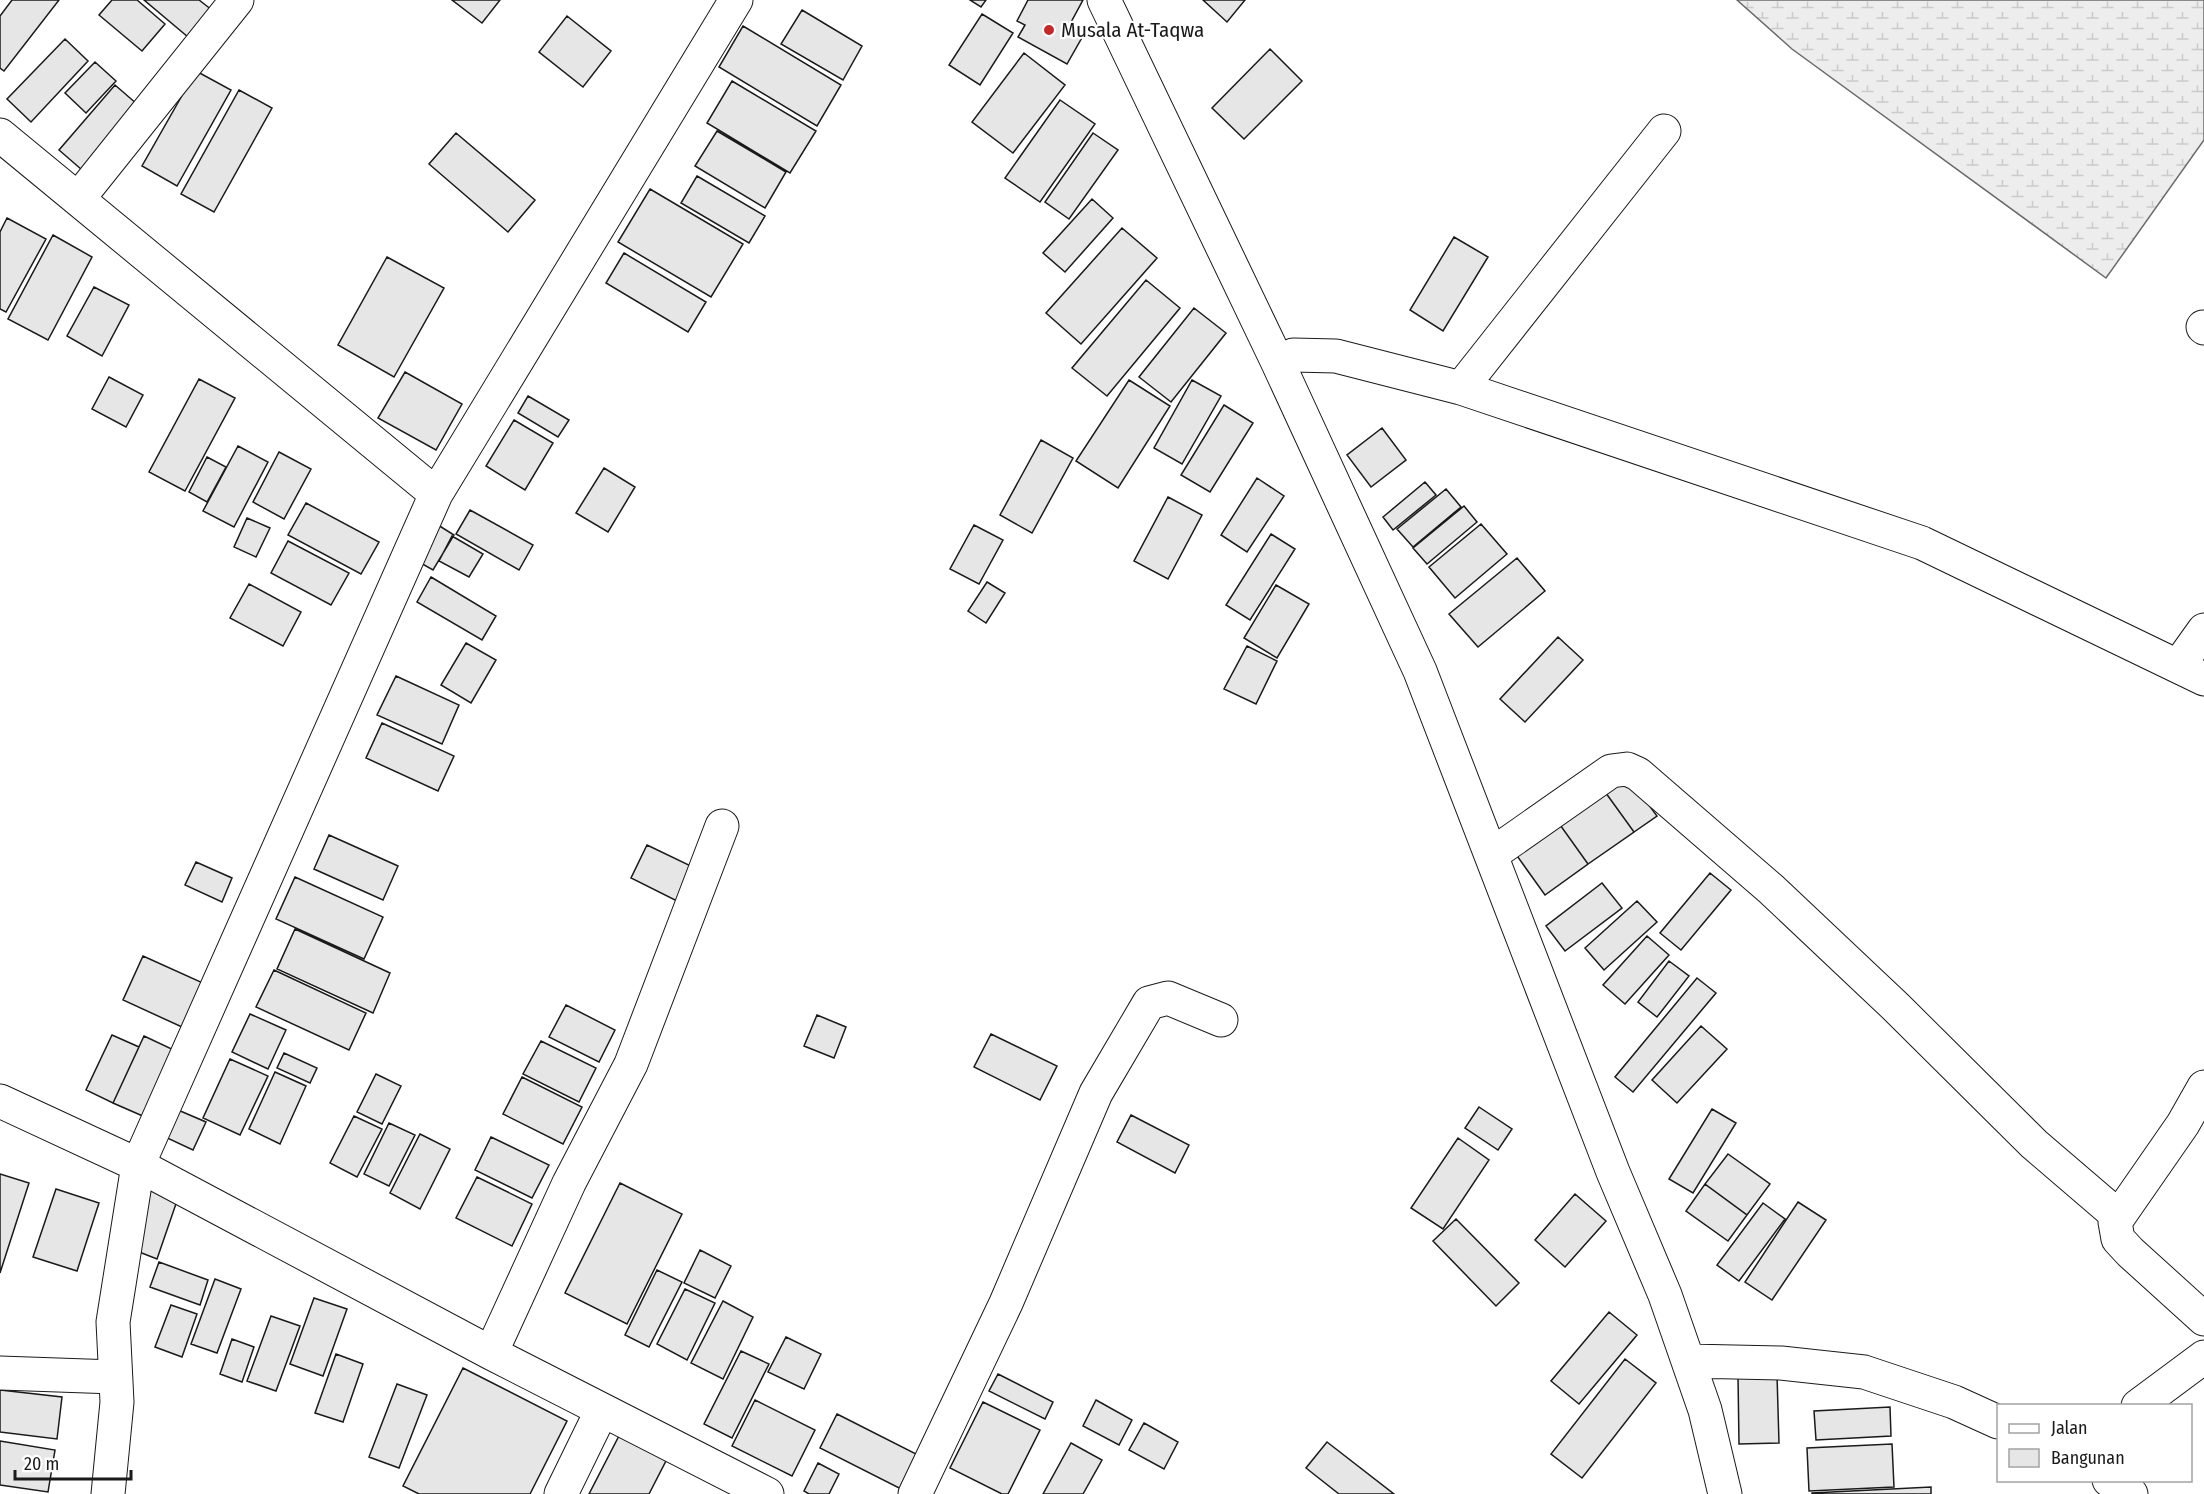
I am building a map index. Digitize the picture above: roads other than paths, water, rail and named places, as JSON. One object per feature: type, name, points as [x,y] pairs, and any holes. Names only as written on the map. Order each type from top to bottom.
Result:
[{"type":"street","points":[[78,199],[237,0]]},
{"type":"street","points":[[108,1494],[117,1402],[113,1322],[138,1165],[436,494],[736,0]]},
{"type":"street","points":[[1104,0],[1278,363],[1420,671],[1613,1172],[1665,1295],[1705,1410],[1725,1494]]},
{"type":"street","points":[[1461,388],[1664,131]]},
{"type":"street","points":[[0,135],[436,494]]},
{"type":"street","points":[[1278,363],[1293,355],[1336,356],[1461,388],[1922,543],[2192,672],[2204,630]]},
{"type":"street","points":[[1491,855],[1611,771],[1632,770],[1771,889],[1896,1007],[2034,1144],[2118,1216]]},
{"type":"street","points":[[491,1353],[569,1182],[631,1064],[722,826]]},
{"type":"street","points":[[915,1494],[1006,1303],[1096,1093],[1149,1003],[1168,998],[1221,1020]]},
{"type":"street","points":[[2204,1087],[2160,1159],[2115,1222],[2118,1239],[2204,1319]]},
{"type":"street","points":[[0,1101],[138,1165],[491,1353],[767,1494]]},
{"type":"street","points":[[2141,1404],[2204,1357]]},
{"type":"street","points":[[1688,1361],[1781,1363],[1864,1372],[1954,1402],[1997,1422]]},
{"type":"street","points":[[0,1373],[115,1377]]},
{"type":"street","points":[[561,1494],[602,1410]]},
{"type":"street","points":[[2112,1482],[2131,1494]]},
{"type":"place","name":"Musala At-Taqwa","points":[[1049,30]]}]
